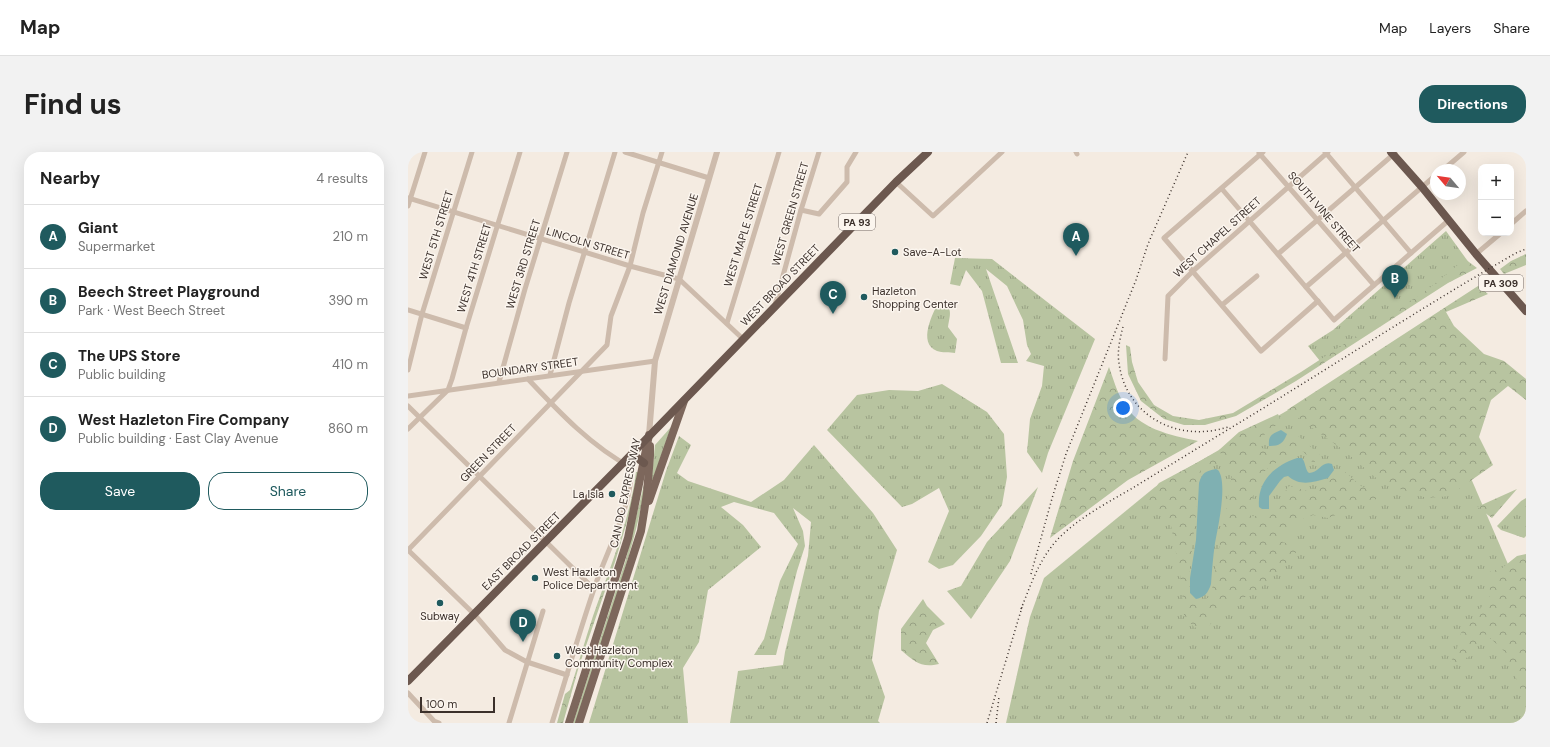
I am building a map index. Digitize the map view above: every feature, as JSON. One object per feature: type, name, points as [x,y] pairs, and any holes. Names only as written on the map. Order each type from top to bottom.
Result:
[{"type":"highway","name":"WEST BROAD STREET","points":[[649,435],[684,401],[774,306],[896,182],[928,152]]},
{"type":"highway","name":"PA 309","points":[[1394,153],[1476,254],[1526,311]]},
{"type":"highway","name":"EAST BROAD STREET","points":[[408,681],[623,464],[649,435]]},
{"type":"highway","points":[[631,455],[644,463]]},
{"type":"main road","points":[[641,531],[684,401]]},
{"type":"main road","name":"CAN DO EXPRESSWAY","points":[[569,723],[628,538],[649,435]]},
{"type":"main road","name":"CAN DO EXPRESSWAY","points":[[579,723],[641,531],[647,493],[650,456],[649,435]]},
{"type":"street","points":[[408,206],[425,152]]},
{"type":"street","name":"WEST 5TH STREET","points":[[408,370],[422,314],[472,152]]},
{"type":"street","name":"WEST 4TH STREET","points":[[448,390],[520,152]]},
{"type":"street","name":"WEST 3RD STREET","points":[[499,382],[540,239],[567,152]]},
{"type":"street","points":[[550,375],[569,303],[615,152]]},
{"type":"street","points":[[624,152],[709,178]]},
{"type":"street","name":"GREEN STREET","points":[[408,550],[607,345],[611,316],[630,266],[643,213],[662,152]]},
{"type":"street","name":"WEST DIAMOND AVENUE","points":[[649,435],[655,361],[717,152]]},
{"type":"street","name":"WEST MAPLE STREET","points":[[726,323],[779,152]]},
{"type":"street","name":"WEST GREEN STREET","points":[[774,306],[819,152]]},
{"type":"street","points":[[801,210],[819,214],[847,182],[848,167],[856,152]]},
{"type":"street","points":[[896,182],[934,216],[1002,152]]},
{"type":"street","points":[[1450,164],[1464,152]]},
{"type":"street","points":[[1260,153],[1222,189],[1164,238],[1261,351],[1318,301]]},
{"type":"street","name":"SOUTH VINE STREET","points":[[1260,153],[1374,285]]},
{"type":"street","points":[[1326,153],[1411,253]]},
{"type":"street","name":"WEST CHAPEL STREET","points":[[1165,359],[1168,296],[1249,220],[1326,153]]},
{"type":"street","points":[[1278,254],[1394,153]]},
{"type":"street","points":[[1306,287],[1430,180]]},
{"type":"street","points":[[1222,189],[1334,320],[1449,220]]},
{"type":"street","name":"LINCOLN STREET","points":[[409,199],[630,266],[679,279],[743,339]]},
{"type":"street","points":[[1514,221],[1526,211]]},
{"type":"street","points":[[1476,254],[1497,236]]},
{"type":"street","points":[[1222,305],[1257,276]]},
{"type":"street","points":[[408,310],[466,328]]},
{"type":"street","name":"BOUNDARY STREET","points":[[408,396],[655,361]]},
{"type":"street","points":[[528,379],[582,433],[623,464],[632,468]]},
{"type":"street","points":[[408,429],[448,390]]},
{"type":"street","points":[[408,406],[594,589]]},
{"type":"street","points":[[552,723],[594,589],[625,508],[632,468],[631,455]]},
{"type":"street","points":[[408,550],[474,614],[506,650],[527,662],[567,675]]},
{"type":"street","points":[[509,723],[543,611]]},
{"type":"street","points":[[408,693],[434,721],[439,723]]},
{"type":"green space","points":[[1446,231],[1472,267],[1320,361],[1308,346],[1333,330]]},
{"type":"green space","points":[[1526,254],[1526,265],[1504,274],[1500,269],[1511,261]]},
{"type":"green space","points":[[955,258],[992,259],[1095,339],[1048,453],[1042,473],[1027,452],[1030,419],[1042,386],[1044,366],[1026,361],[1031,354],[1027,345],[1023,320],[1007,286],[986,269],[1018,363],[1001,363],[982,291],[966,270],[960,286],[950,284]]},
{"type":"green space","points":[[1465,259],[1477,268],[1448,283],[1296,381],[1236,416],[1205,425],[1184,425],[1164,419],[1141,401],[1128,374],[1126,345],[1130,347],[1132,362],[1138,382],[1154,405],[1173,416],[1199,420],[1233,413],[1301,372],[1427,290]]},
{"type":"green space","points":[[1478,286],[1488,294],[1446,312],[1454,326],[1484,354],[1504,361],[1526,379],[1526,400],[1508,386],[1491,400],[1479,437],[1493,465],[1449,496],[1427,498],[1382,483],[1342,449],[1287,410]]},
{"type":"green space","points":[[939,301],[944,303],[950,311],[948,327],[957,339],[955,353],[937,351],[931,347],[928,342],[927,335],[930,320]]},
{"type":"green space","points":[[1411,339],[1526,606],[1526,723],[1006,723],[1030,617],[1044,578],[1155,487]]},
{"type":"green space","points":[[1109,367],[1123,402],[1137,419],[1146,425],[1166,433],[1198,441],[1128,480],[1050,538],[1073,461]]},
{"type":"green space","points":[[942,384],[987,412],[1004,434],[1007,477],[1002,505],[981,536],[953,565],[939,569],[928,562],[949,511],[939,488],[912,504],[902,507],[827,430],[857,395],[889,390],[918,391]]},
{"type":"green space","points":[[1278,414],[1282,423],[1271,428],[1258,441],[1261,448],[1280,452],[1296,434],[1321,456],[1313,463],[1303,451],[1279,461],[1263,473],[1254,490],[1251,516],[1270,517],[1278,501],[1289,486],[1311,492],[1344,471],[1361,486],[1384,496],[1328,518],[1313,515],[1298,521],[1282,542],[1301,547],[1270,580],[1255,592],[1227,606],[1204,631],[1194,627],[1184,615],[1181,580],[1170,520],[1146,499],[1159,483],[1215,453],[1218,464],[1201,469],[1186,602],[1198,606],[1211,595],[1233,469],[1225,462],[1219,450],[1239,432]]},
{"type":"green space","points":[[671,427],[651,485],[655,445]]},
{"type":"green space","points":[[679,436],[691,445],[677,473],[688,481],[751,502],[784,480],[814,445],[873,513],[897,550],[879,611],[872,660],[885,697],[878,721],[880,723],[730,723],[738,671],[783,665],[808,556],[811,522],[793,508],[803,531],[805,546],[797,571],[776,655],[754,655],[764,639],[780,581],[798,544],[774,513],[734,502],[721,507],[743,525],[761,547],[708,590],[699,642],[683,668],[688,723],[589,723],[666,471]]},
{"type":"green space","points":[[636,472],[638,472],[631,508],[615,562],[579,666],[563,723],[557,723],[565,694],[570,690],[593,616],[624,527]]},
{"type":"green space","points":[[646,476],[641,509],[629,557],[576,723],[573,723],[626,559]]},
{"type":"green space","points":[[1038,487],[1010,561],[971,619],[947,591],[961,586],[987,542]]},
{"type":"green space","points":[[1517,489],[1492,518],[1477,507]]},
{"type":"green space","points":[[1526,498],[1526,536],[1524,538],[1501,530],[1497,526],[1521,501]]},
{"type":"green space","points":[[1526,554],[1526,703],[1506,653],[1486,634],[1470,656],[1448,667],[1456,652],[1461,633],[1491,595],[1486,573],[1502,568],[1517,556]]},
{"type":"green space","points":[[923,599],[927,606],[945,624],[933,630],[926,643],[939,664],[927,665],[918,663],[901,650],[901,629]]},
{"type":"water","points":[[1281,430],[1287,434],[1284,440],[1278,445],[1269,446],[1269,439],[1271,435]]},
{"type":"water","points":[[1297,458],[1302,458],[1309,473],[1329,463],[1332,464],[1334,470],[1328,478],[1307,483],[1298,482],[1288,476],[1284,477],[1269,496],[1269,509],[1262,509],[1259,507],[1259,498],[1264,482],[1274,470]]},
{"type":"water","points":[[1216,469],[1221,476],[1222,494],[1220,516],[1214,548],[1211,584],[1206,594],[1196,599],[1190,593],[1190,578],[1196,540],[1199,483],[1204,473]]},
{"type":"railway","points":[[1031,574],[1066,454],[1136,280],[1148,244],[1188,152]]},
{"type":"railway","points":[[1021,609],[1045,556],[1057,540],[1073,525],[1101,506],[1261,410],[1442,297],[1516,253],[1526,249]]},
{"type":"railway","points":[[1123,327],[1120,340],[1118,358],[1119,363],[1124,382],[1132,398],[1144,411],[1158,421],[1174,428],[1191,431],[1210,431],[1228,427]]},
{"type":"railway","points":[[987,723],[1023,604]]},
{"type":"railway","points":[[996,723],[999,697]]},
{"type":"place","name":"Save-A-Lot","points":[[895,252]]},
{"type":"place","name":"Giant","points":[[1076,256]]},
{"type":"place","name":"Hazleton Shopping Center","points":[[864,297]]},
{"type":"place","name":"Beech Street Playground","points":[[1395,298]]},
{"type":"place","name":"The UPS Store","points":[[833,314]]},
{"type":"place","name":"La Isla","points":[[612,494]]},
{"type":"place","name":"West Hazleton Police Department","points":[[535,578]]},
{"type":"place","name":"Subway","points":[[440,603]]},
{"type":"place","name":"West Hazleton Fire Company","points":[[523,642]]},
{"type":"place","name":"West Hazleton Community Complex","points":[[557,656]]}]
